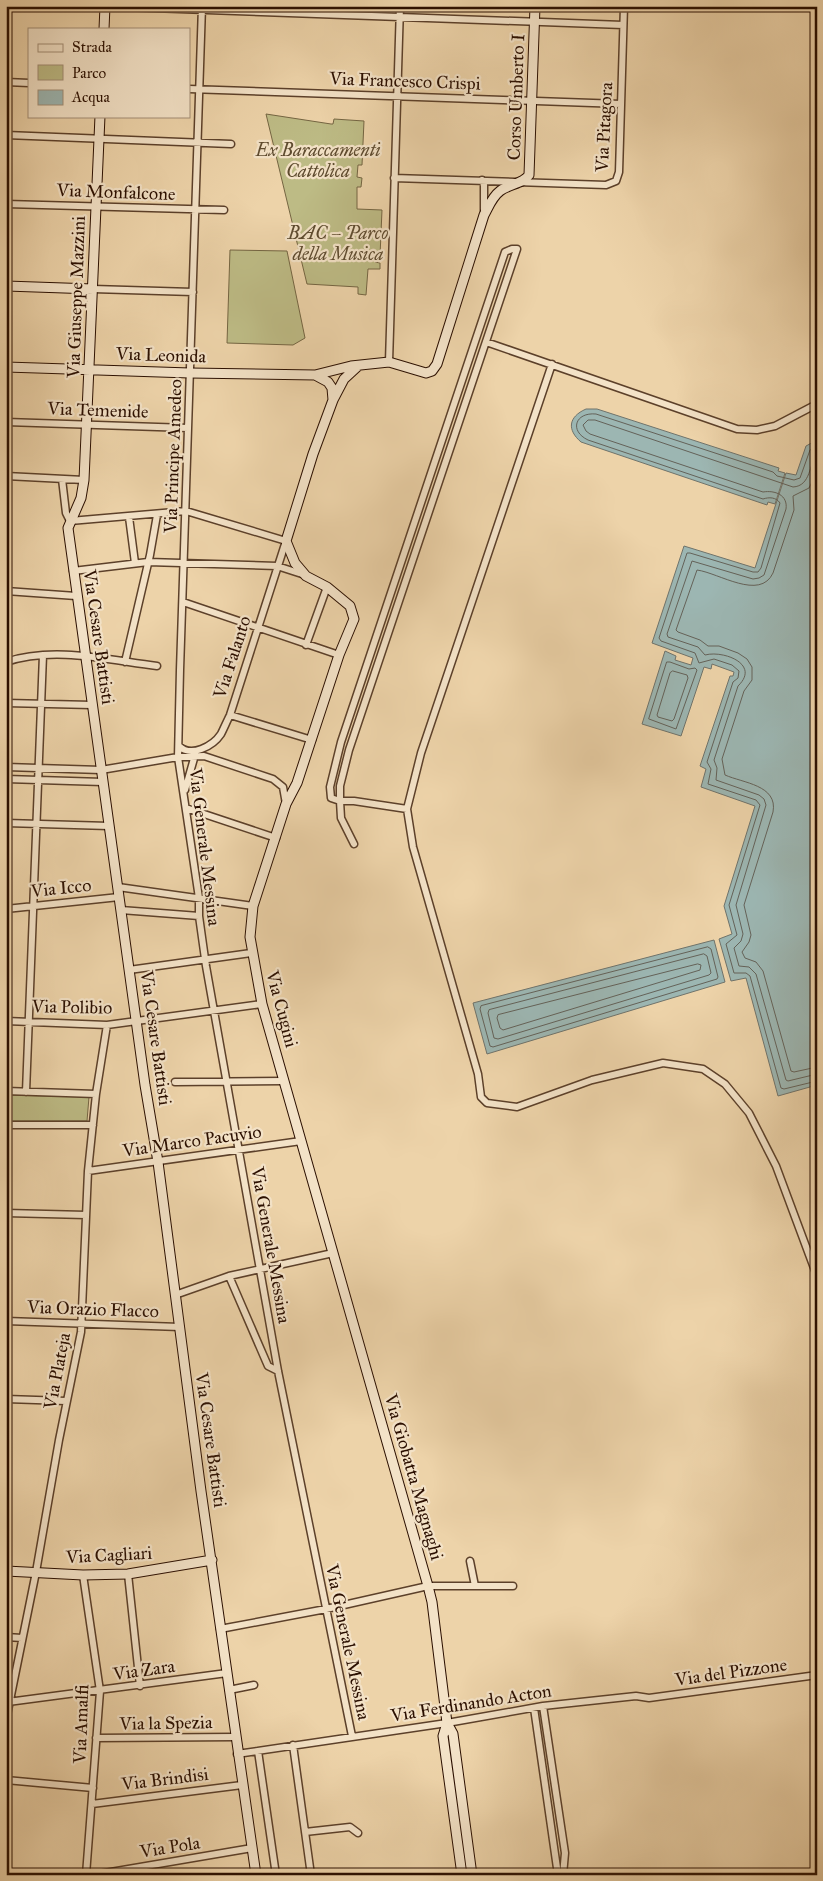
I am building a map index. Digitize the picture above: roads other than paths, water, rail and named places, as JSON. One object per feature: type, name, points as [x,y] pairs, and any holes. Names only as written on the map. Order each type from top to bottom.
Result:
[{"type":"main road","points":[[104,28],[105,6]]},
{"type":"main road","name":"Corso Umberto I","points":[[518,182],[527,179],[530,174],[535,6]]},
{"type":"main road","name":"Via Giuseppe Mazzini","points":[[70,522],[81,498],[84,480],[100,118]]},
{"type":"main road","points":[[315,375],[351,366],[389,362],[426,373],[432,371],[437,364],[484,215],[499,191],[518,182]]},
{"type":"main road","points":[[6,286],[93,289]]},
{"type":"main road","name":"Via Falanto","points":[[286,541],[313,454],[333,400],[344,379],[357,366]]},
{"type":"main road","name":"Via Leonida","points":[[6,367],[315,375]]},
{"type":"main road","points":[[315,375],[328,382],[332,388],[333,400]]},
{"type":"main road","name":"Via Cesare Battisti","points":[[70,522],[68,528],[76,596],[136,1021],[158,1162],[201,1491],[256,1875]]},
{"type":"main road","points":[[286,541],[295,563],[306,576]]},
{"type":"main road","name":"Via Cugini","points":[[306,576],[327,587],[350,606],[354,619],[339,655],[297,783],[286,804],[253,906],[250,937],[251,952],[262,1004],[332,1249]]},
{"type":"main road","name":"Via Giobatta Magnaghi","points":[[332,1249],[432,1602],[447,1723],[444,1736],[462,1875]]},
{"type":"main road","name":"Via Cagliari","points":[[6,1571],[83,1575],[128,1574],[212,1560]]},
{"type":"main road","name":"Via Giobatta Magnaghi","points":[[447,1723],[453,1734],[472,1875]]},
{"type":"street","points":[[95,6],[269,9],[400,17],[623,25]]},
{"type":"street","points":[[389,362],[400,6]]},
{"type":"street","name":"Via Pitagora","points":[[518,182],[606,184],[616,181],[619,172],[624,6]]},
{"type":"street","name":"Via Principe Amedeo","points":[[178,757],[201,8]]},
{"type":"street","points":[[6,82],[28,83]]},
{"type":"street","name":"Via Francesco Crispi","points":[[190,88],[621,104]]},
{"type":"street","points":[[6,135],[230,144]]},
{"type":"street","points":[[394,178],[518,182]]},
{"type":"street","points":[[482,180],[484,185],[484,215]]},
{"type":"street","name":"Via Monfalcone","points":[[6,204],[224,210]]},
{"type":"street","points":[[354,844],[342,818],[340,802],[340,786],[349,750],[517,249],[505,252],[341,742],[330,787],[331,798],[340,802],[354,801],[407,809]]},
{"type":"street","points":[[93,289],[193,292]]},
{"type":"street","points":[[486,342],[737,429],[757,430],[775,426],[817,404]]},
{"type":"street","points":[[552,364],[422,753],[407,809],[412,847],[478,1074],[482,1097],[486,1103],[518,1107],[592,1080],[663,1062],[703,1069],[725,1084],[749,1113],[776,1166],[817,1276]]},
{"type":"street","name":"Via Temenide","points":[[6,422],[188,428]]},
{"type":"street","points":[[6,476],[84,480]]},
{"type":"street","points":[[62,479],[66,513],[70,522],[186,511],[286,541]]},
{"type":"street","points":[[125,662],[157,514]]},
{"type":"street","points":[[129,517],[135,563]]},
{"type":"street","name":"Via Falanto","points":[[212,743],[220,735],[230,715],[260,628],[286,541]]},
{"type":"street","points":[[73,571],[148,562],[277,566],[306,576]]},
{"type":"street","points":[[306,645],[327,587]]},
{"type":"street","points":[[6,590],[76,596]]},
{"type":"street","points":[[183,602],[339,655]]},
{"type":"street","points":[[6,662],[43,655],[85,656],[157,666]]},
{"type":"street","points":[[26,1092],[43,655]]},
{"type":"street","points":[[6,702],[92,705]]},
{"type":"street","points":[[230,715],[312,740]]},
{"type":"street","points":[[178,746],[188,752],[202,749],[212,743]]},
{"type":"street","points":[[212,743],[215,759]]},
{"type":"street","points":[[6,766],[101,770],[195,755],[215,759],[273,779],[282,787],[286,804]]},
{"type":"street","points":[[184,793],[195,755]]},
{"type":"street","name":"Via Generale Messina","points":[[178,757],[199,898],[199,916],[205,959],[225,1081],[239,1149],[278,1371],[352,1736]]},
{"type":"street","points":[[6,779],[103,782]]},
{"type":"street","points":[[186,808],[276,838]]},
{"type":"street","points":[[6,823],[109,826]]},
{"type":"street","points":[[118,887],[253,906]]},
{"type":"street","name":"Via Icco","points":[[6,909],[119,897]]},
{"type":"street","points":[[121,910],[199,916]]},
{"type":"street","points":[[130,970],[251,952]]},
{"type":"street","name":"Via Polibio","points":[[6,1021],[107,1025],[262,1004]]},
{"type":"street","name":"Via Plateja","points":[[6,1720],[8,1702],[36,1572],[66,1401],[82,1323],[88,1171],[96,1094],[107,1025]]},
{"type":"street","points":[[175,1082],[284,1081]]},
{"type":"street","points":[[6,1091],[96,1094]]},
{"type":"street","points":[[6,1125],[93,1125]]},
{"type":"street","name":"Via Marco Pacuvio","points":[[88,1171],[301,1141]]},
{"type":"street","points":[[6,1213],[86,1215]]},
{"type":"street","points":[[175,1294],[229,1276],[332,1249]]},
{"type":"street","points":[[229,1276],[268,1366],[278,1371]]},
{"type":"street","name":"Via Orazio Flacco","points":[[6,1321],[180,1327]]},
{"type":"street","points":[[6,1399],[66,1401]]},
{"type":"street","points":[[470,1561],[474,1583]]},
{"type":"street","points":[[128,1574],[140,1686]]},
{"type":"street","name":"Via Amalfi","points":[[83,1575],[100,1691],[86,1875]]},
{"type":"street","points":[[220,1629],[326,1609],[428,1586],[474,1583],[513,1586]]},
{"type":"street","points":[[6,1637],[22,1638]]},
{"type":"street","name":"Via Zara","points":[[8,1702],[227,1673]]},
{"type":"street","name":"Via del Pizzone","points":[[649,1698],[817,1675]]},
{"type":"street","points":[[229,1690],[254,1685]]},
{"type":"street","name":"Via Ferdinando Acton","points":[[238,1754],[447,1723],[543,1706],[636,1696],[649,1698]]},
{"type":"street","points":[[543,1706],[566,1853],[563,1875]]},
{"type":"street","points":[[534,1708],[558,1875]]},
{"type":"street","name":"Via la Spezia","points":[[96,1738],[235,1737]]},
{"type":"street","points":[[293,1745],[311,1875]]},
{"type":"street","points":[[258,1751],[276,1875]]},
{"type":"street","points":[[6,1780],[93,1788]]},
{"type":"street","name":"Via Brindisi","points":[[92,1804],[242,1785]]},
{"type":"street","points":[[305,1832],[350,1827],[358,1833]]},
{"type":"street","name":"Via Pola","points":[[93,1875],[252,1848]]},
{"type":"water","points":[[586,409],[597,409],[779,468],[778,471],[785,473],[775,504],[768,502],[767,505],[581,442],[573,433],[572,424],[576,416]]},
{"type":"water","points":[[817,440],[817,1085],[778,1096],[746,978],[731,981],[719,939],[732,934],[724,906],[755,806],[701,787],[706,769],[700,766],[730,676],[733,676],[734,672],[712,664],[711,669],[704,667],[681,736],[642,724],[665,651],[676,656],[675,660],[691,665],[693,658],[652,643],[684,546],[755,568],[786,473],[796,475],[806,446]]},
{"type":"water","points":[[714,940],[725,982],[487,1054],[473,1003]]},
{"type":"park label","name":"Ex Baraccamenti Cattolica","points":[[318,160]]},
{"type":"park label","name":"BAC – Parco della Musica","points":[[338,243]]}]
